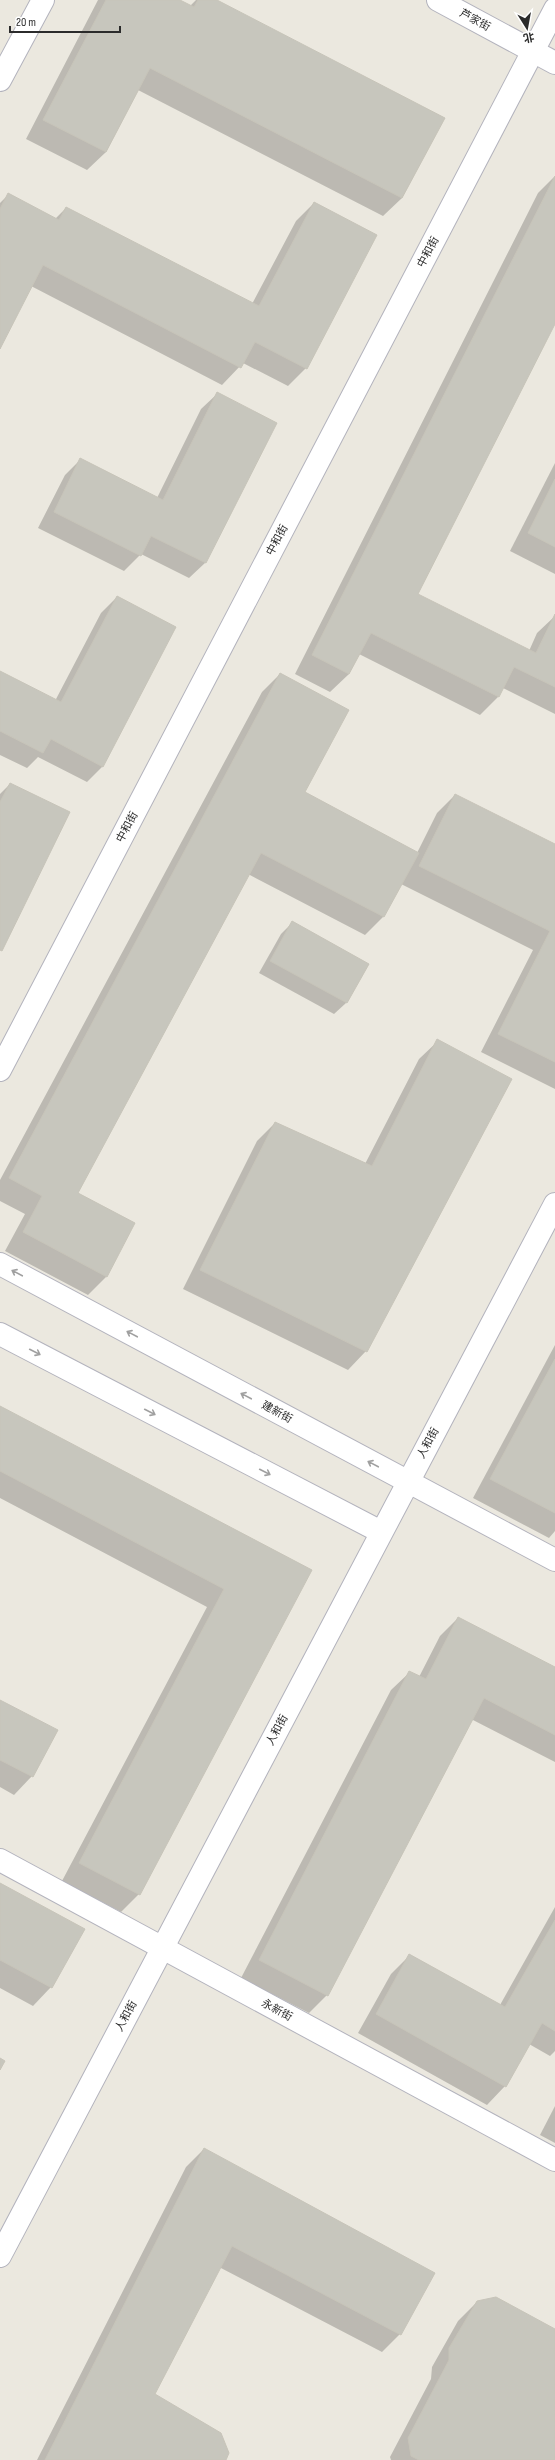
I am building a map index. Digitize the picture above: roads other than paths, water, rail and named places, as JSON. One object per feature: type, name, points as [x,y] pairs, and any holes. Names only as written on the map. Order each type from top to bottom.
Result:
[{"type":"street","points":[[0,80],[43,0]]},
{"type":"street","name":"芦家街","points":[[438,0],[555,63]]},
{"type":"street","name":"中和街","points":[[0,1070],[555,9]]},
{"type":"street","name":"人和街","points":[[0,2256],[555,1204]]},
{"type":"street","name":"建新街","points":[[0,1264],[555,1560]]},
{"type":"street","points":[[0,1334],[381,1532]]},
{"type":"street","name":"永新街","points":[[0,1860],[555,2160]]}]
